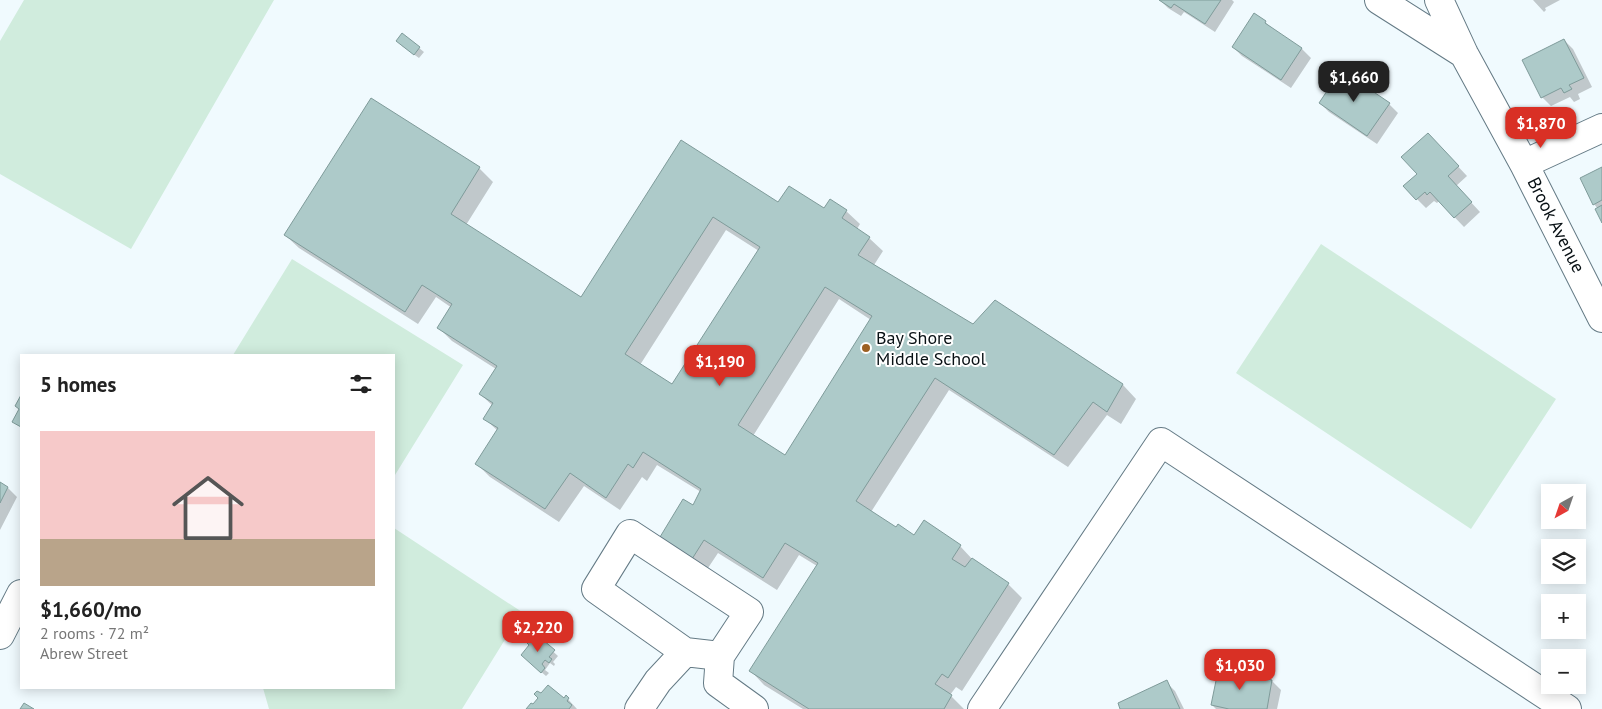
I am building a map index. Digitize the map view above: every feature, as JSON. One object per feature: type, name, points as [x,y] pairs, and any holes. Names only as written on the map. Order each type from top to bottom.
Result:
[{"type":"street","points":[[1379,0],[1464,54]]},
{"type":"street","name":"Brook Avenue","points":[[1439,0],[1464,54],[1524,164],[1602,318]]},
{"type":"street","points":[[1524,164],[1602,128]]},
{"type":"street","points":[[982,709],[1161,442],[1567,709]]},
{"type":"street","points":[[720,656],[685,652],[596,589],[630,534],[749,612],[720,656],[718,683],[754,709]]},
{"type":"street","points":[[0,635],[20,596]]},
{"type":"street","points":[[639,709],[658,680],[685,652]]},
{"type":"green space","points":[[24,0],[274,0],[131,249],[0,174],[0,41]]},
{"type":"green space","points":[[1321,244],[1556,399],[1471,529],[1236,373]]},
{"type":"green space","points":[[292,259],[463,365],[395,475],[395,354],[234,354]]},
{"type":"green space","points":[[395,529],[522,612],[462,709],[269,709],[263,689],[395,689]]},
{"type":"building","points":[[1159,0],[1221,0],[1205,24],[1174,4],[1171,8]]},
{"type":"building","points":[[1254,13],[1266,21],[1265,23],[1302,48],[1281,80],[1232,47]]},
{"type":"building","points":[[402,33],[420,47],[414,55],[396,41]]},
{"type":"building","points":[[1564,39],[1584,78],[1569,85],[1572,89],[1564,93],[1561,88],[1541,98],[1522,60]]},
{"type":"building","points":[[1341,70],[1390,103],[1367,136],[1319,103]]},
{"type":"building","points":[[371,98],[480,167],[451,214],[581,297],[681,140],[778,202],[789,186],[824,208],[830,199],[847,210],[842,218],[870,237],[858,255],[973,324],[995,300],[1123,384],[1107,412],[1093,402],[1054,455],[935,378],[856,501],[896,527],[898,524],[914,535],[924,520],[961,545],[952,559],[965,567],[972,558],[1009,583],[948,678],[942,674],[935,684],[952,695],[944,709],[809,709],[749,671],[818,563],[785,543],[763,578],[704,540],[692,559],[660,537],[683,499],[693,505],[701,489],[643,452],[633,468],[628,464],[606,498],[570,473],[545,509],[475,464],[498,428],[483,419],[493,403],[479,394],[497,366],[437,328],[452,304],[422,285],[405,312],[284,235]],"holes":[[[713,217],[760,247],[672,384],[625,354]],[[825,287],[872,316],[785,455],[738,425]]]},
{"type":"building","points":[[1428,133],[1459,166],[1448,176],[1472,202],[1454,218],[1430,192],[1427,195],[1425,192],[1416,200],[1403,186],[1417,174],[1401,157]]},
{"type":"building","points":[[1602,167],[1602,200],[1593,205],[1580,178]]},
{"type":"building","points":[[1602,205],[1602,223],[1595,209]]},
{"type":"building","points":[[20,397],[20,426],[12,422],[19,409],[15,406]]},
{"type":"building","points":[[0,482],[8,487],[0,503]]},
{"type":"building","points":[[537,635],[555,650],[549,657],[552,659],[549,663],[545,660],[542,664],[545,668],[541,673],[521,655],[529,645],[527,643],[531,638],[533,640]]},
{"type":"building","points":[[1219,666],[1240,670],[1239,676],[1247,678],[1248,675],[1272,680],[1267,709],[1229,709],[1211,705]]},
{"type":"building","points":[[1167,680],[1180,709],[1120,709],[1118,703]]},
{"type":"building","points":[[548,685],[564,698],[566,695],[569,698],[567,701],[572,705],[569,709],[526,709],[538,698],[534,694],[537,691],[541,693]]},
{"type":"building","points":[[24,703],[34,709],[20,709]]},
{"type":"place","name":"Bay Shore Middle School","points":[[866,348]]}]
